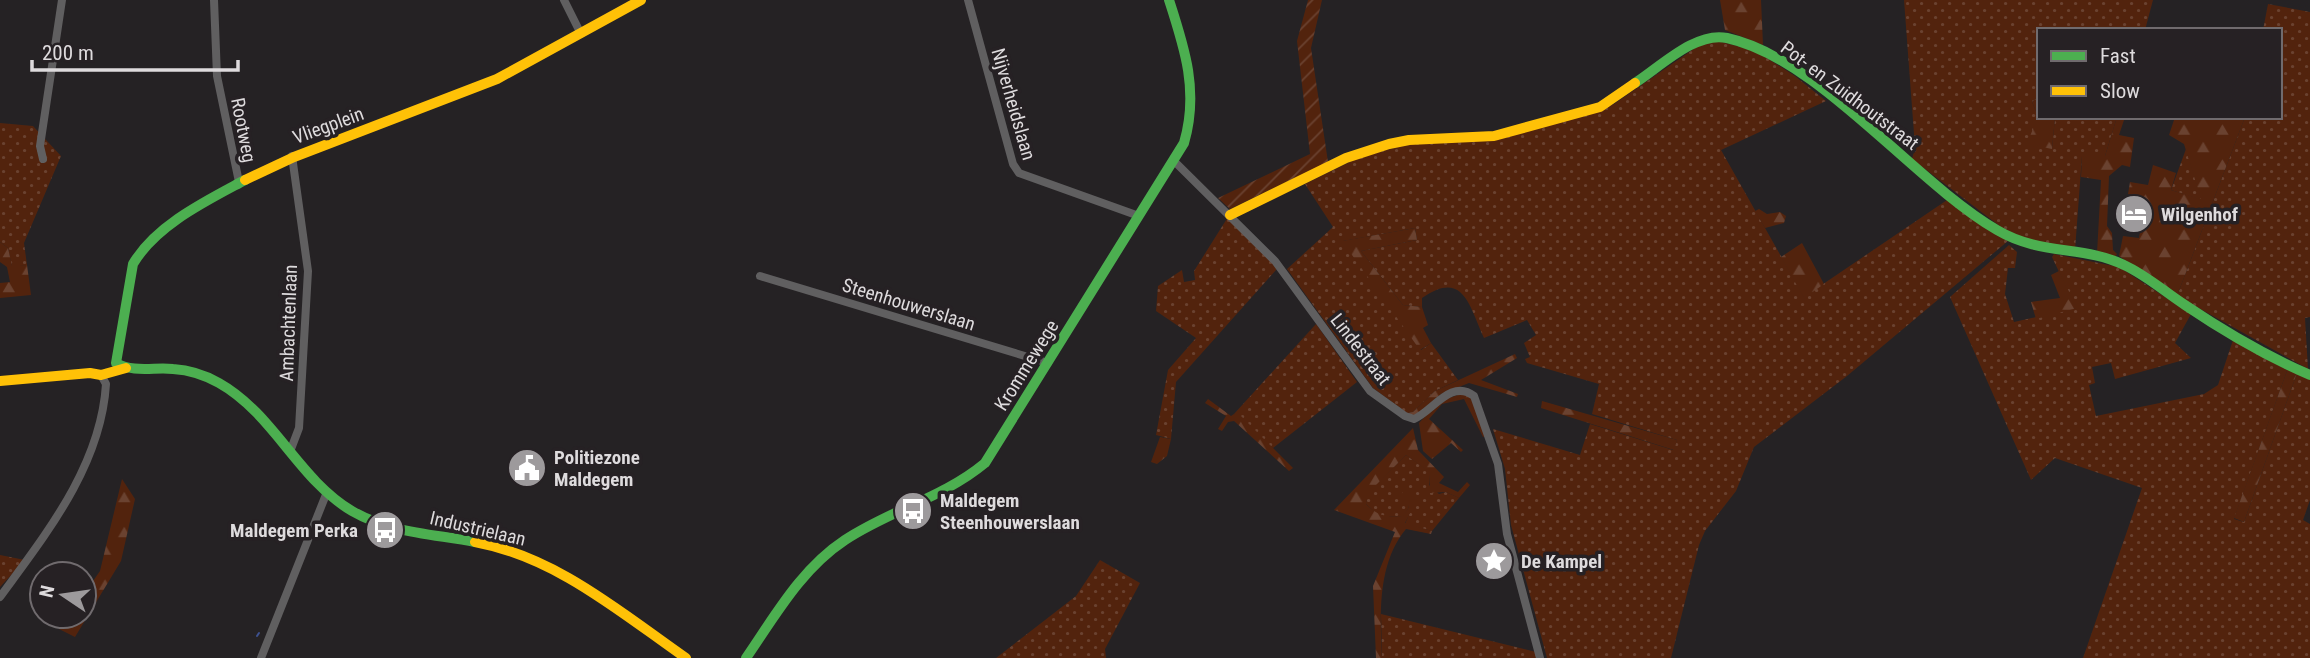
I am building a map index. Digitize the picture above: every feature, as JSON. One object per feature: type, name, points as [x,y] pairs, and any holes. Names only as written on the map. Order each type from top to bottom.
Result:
[{"type":"street","points":[[43,159],[40,146],[62,0]]},
{"type":"street","name":"Rootweg","points":[[214,0],[218,76],[239,181]]},
{"type":"street","points":[[564,0],[580,34]]},
{"type":"street","name":"Vliegplein","points":[[121,365],[128,284],[137,257],[164,231],[239,181],[292,156],[498,79],[641,0]]},
{"type":"street","name":"Nijverheidslaan","points":[[968,0],[1013,164],[1018,173],[1139,216]]},
{"type":"street","name":"Krommewege","points":[[746,658],[813,566],[828,552],[863,530],[957,485],[985,463],[1174,161],[1191,127],[1194,86],[1169,0]]},
{"type":"street","name":"Pot- en Zuidhoutstraat","points":[[1230,215],[1346,158],[1389,144],[1409,140],[1494,136],[1600,107],[1702,40],[1718,35],[1760,49],[1792,69],[1974,213],[2013,238],[2034,247],[2122,264],[2198,314],[2310,375]]},
{"type":"street","name":"Ambachtenlaan","points":[[291,449],[299,428],[308,271],[292,156]]},
{"type":"street","name":"Lindestraat","points":[[1174,161],[1275,261],[1365,384],[1385,403],[1413,419],[1450,394],[1465,391],[1474,396],[1498,464],[1507,534],[1539,658]]},
{"type":"street","name":"Steenhouwerslaan","points":[[760,276],[1048,363]]},
{"type":"street","name":"Industrielaan","points":[[0,381],[100,374],[121,365],[178,369],[219,383],[258,411],[327,492],[352,511],[380,523],[508,550],[542,563],[686,658]]},
{"type":"street","points":[[0,597],[69,499],[100,412],[106,384],[100,374]]},
{"type":"street","points":[[261,658],[327,492]]},
{"type":"green space","points":[[1308,0],[1322,0],[1311,48],[1328,162],[1230,209],[1218,198],[1310,154],[1297,41]]},
{"type":"green space","points":[[1720,0],[1761,0],[1763,45],[1725,30]]},
{"type":"green space","points":[[1904,0],[2153,0],[2146,28],[2037,28],[2037,98],[2032,102],[2052,149],[2055,119],[2116,119],[2105,156],[2082,156],[2075,250],[2030,242],[2001,227],[1912,159],[1915,147]]},
{"type":"green space","points":[[2268,4],[2310,12],[2310,317],[2305,318],[2308,369],[2177,296],[2244,119],[2282,119],[2282,28],[2263,28]]},
{"type":"green space","points":[[1714,40],[1756,51],[1795,76],[1826,101],[1721,150],[1804,297],[1950,198],[2008,241],[1847,376],[1754,447],[1736,491],[1705,531],[1699,545],[1671,658],[1547,658],[1511,525],[1505,469],[1493,429],[1580,455],[1590,424],[1673,450],[1677,440],[1592,414],[1599,384],[1527,363],[1525,359],[1530,357],[1524,343],[1536,335],[1527,320],[1484,338],[1469,304],[1456,289],[1436,290],[1422,298],[1422,307],[1403,305],[1361,251],[1417,240],[1415,228],[1343,241],[1421,350],[1431,343],[1458,380],[1435,391],[1413,412],[1407,413],[1373,388],[1287,269],[1333,227],[1305,184],[1358,158],[1408,144],[1449,142],[1600,110],[1614,104],[1698,46]]},
{"type":"green space","points":[[2037,98],[2037,114],[2032,102]]},
{"type":"green space","points":[[2037,119],[2055,119],[2052,149],[2027,144]]},
{"type":"green space","points":[[2116,119],[2124,119],[2119,135],[2134,138],[2130,167],[2122,165],[2109,176],[2107,226],[2112,233],[2113,250],[2117,254],[2115,257],[2097,254],[2101,180],[2081,177],[2082,156],[2105,156]]},
{"type":"green space","points":[[2174,119],[2244,119],[2177,296],[2119,256],[2123,236],[2139,238],[2145,199],[2128,194],[2130,182],[2148,185],[2153,165],[2176,173],[2171,190],[2201,199],[2184,144],[2169,135]]},
{"type":"green space","points":[[0,123],[33,126],[61,156],[24,243],[27,265],[12,267],[8,248],[0,242]]},
{"type":"green space","points":[[2186,149],[2202,200],[2171,190]]},
{"type":"green space","points":[[1759,209],[1767,214],[1780,212],[1786,216],[1784,223],[1765,228],[1755,211]]},
{"type":"green space","points":[[1228,217],[1276,265],[1276,270],[1176,382],[1171,439],[1156,435],[1168,370],[1196,338],[1156,311],[1158,286],[1182,270],[1184,282],[1195,280],[1194,271]]},
{"type":"green space","points":[[1415,228],[1417,240],[1361,251],[1403,305],[1422,307],[1428,325],[1423,328],[1431,343],[1420,350],[1342,241]]},
{"type":"green space","points":[[0,242],[8,248],[12,266],[27,265],[31,295],[0,298],[0,283],[10,282],[7,267],[0,262]]},
{"type":"green space","points":[[1802,243],[1824,284],[1804,298],[1781,257]]},
{"type":"green space","points":[[2009,245],[2017,252],[2015,268],[2008,268],[2005,294],[2014,322],[2076,308],[2052,257],[2054,254],[2119,267],[2191,314],[2175,343],[2191,358],[2115,379],[2111,363],[2092,367],[2095,383],[2089,385],[2096,416],[2204,394],[2218,385],[2233,340],[2288,368],[2234,519],[2244,522],[2297,373],[2310,379],[2310,500],[2303,520],[2310,524],[2310,658],[2083,658],[2142,488],[2055,458],[2031,480],[1950,297]]},
{"type":"green space","points":[[2059,271],[2077,308],[2036,319],[2031,302],[2060,298],[2051,275]]},
{"type":"green space","points":[[1316,324],[1357,382],[1273,448],[1234,414]]},
{"type":"green space","points":[[1515,354],[1517,358],[1481,380],[1518,394],[1517,397],[1469,383],[1441,394],[1414,417],[1407,413],[1413,412],[1435,391]]},
{"type":"green space","points":[[2288,368],[2297,373],[2244,522],[2234,518]]},
{"type":"green space","points":[[1461,394],[1470,396],[1486,436],[1483,437],[1464,399],[1442,404],[1429,419],[1463,450],[1461,452],[1451,443],[1432,459],[1423,451],[1419,423],[1440,401]]},
{"type":"green space","points":[[1208,399],[1231,416],[1241,416],[1293,468],[1289,471],[1234,421],[1228,422],[1222,431],[1218,429],[1226,416],[1205,403]]},
{"type":"green space","points":[[1542,401],[1677,440],[1674,450],[1541,408]]},
{"type":"green space","points":[[1413,428],[1418,450],[1444,477],[1439,483],[1458,492],[1467,482],[1470,485],[1459,498],[1446,492],[1430,493],[1429,472],[1406,455],[1368,493],[1366,504],[1379,514],[1402,517],[1409,507],[1401,495],[1404,490],[1417,495],[1421,501],[1412,509],[1405,523],[1432,531],[1431,534],[1406,529],[1390,558],[1382,590],[1382,658],[1376,658],[1373,586],[1395,532],[1334,510]]},
{"type":"green space","points":[[1160,437],[1171,439],[1167,456],[1157,464],[1151,462]]},
{"type":"green space","points":[[1406,455],[1430,472],[1429,485],[1439,494],[1446,492],[1459,498],[1432,531],[1405,524],[1411,509],[1407,501],[1409,507],[1403,517],[1379,516],[1366,504],[1367,493]]},
{"type":"green space","points":[[122,479],[135,499],[121,561],[98,599],[100,571]]},
{"type":"green space","points":[[0,555],[25,560],[0,587]]},
{"type":"green space","points":[[1100,560],[1140,583],[1105,649],[1106,658],[996,658],[1076,596]]},
{"type":"green space","points":[[1381,614],[1536,652],[1537,658],[1382,658]]},
{"type":"green space","points":[[61,630],[79,630],[75,637]]},
{"type":"traffic: fast","points":[[746,658],[790,594],[829,552],[880,520],[952,486],[985,463],[1184,143],[1190,88],[1185,53],[1169,0]]},
{"type":"traffic: fast","points":[[1635,83],[1679,52],[1703,40],[1727,38],[1762,50],[1831,95],[1965,209],[1997,230],[2030,244],[2093,255],[2124,265],[2231,334],[2310,375]]},
{"type":"traffic: fast","points":[[245,180],[168,226],[143,250],[133,264],[116,363],[137,369],[185,370],[214,380],[238,396],[255,412],[316,482],[352,511],[381,524],[412,532],[475,542]]},
{"type":"traffic: slow","points":[[245,180],[294,157],[497,79],[641,0]]},
{"type":"traffic: slow","points":[[1230,215],[1346,158],[1409,140],[1494,136],[1600,107],[1635,83]]},
{"type":"traffic: slow","points":[[0,381],[90,373],[101,375],[126,368]]},
{"type":"traffic: slow","points":[[475,542],[505,549],[560,573],[612,605],[686,658]]},
{"type":"place","name":"Wilgenhof","points":[[2134,214]]},
{"type":"place","name":"Politiezone Maldegem","points":[[527,468]]},
{"type":"place","name":"Maldegem Steenhouwerslaan","points":[[913,511]]},
{"type":"place","name":"Maldegem Perka","points":[[385,530]]},
{"type":"place","name":"De Kampel","points":[[1494,561]]}]
